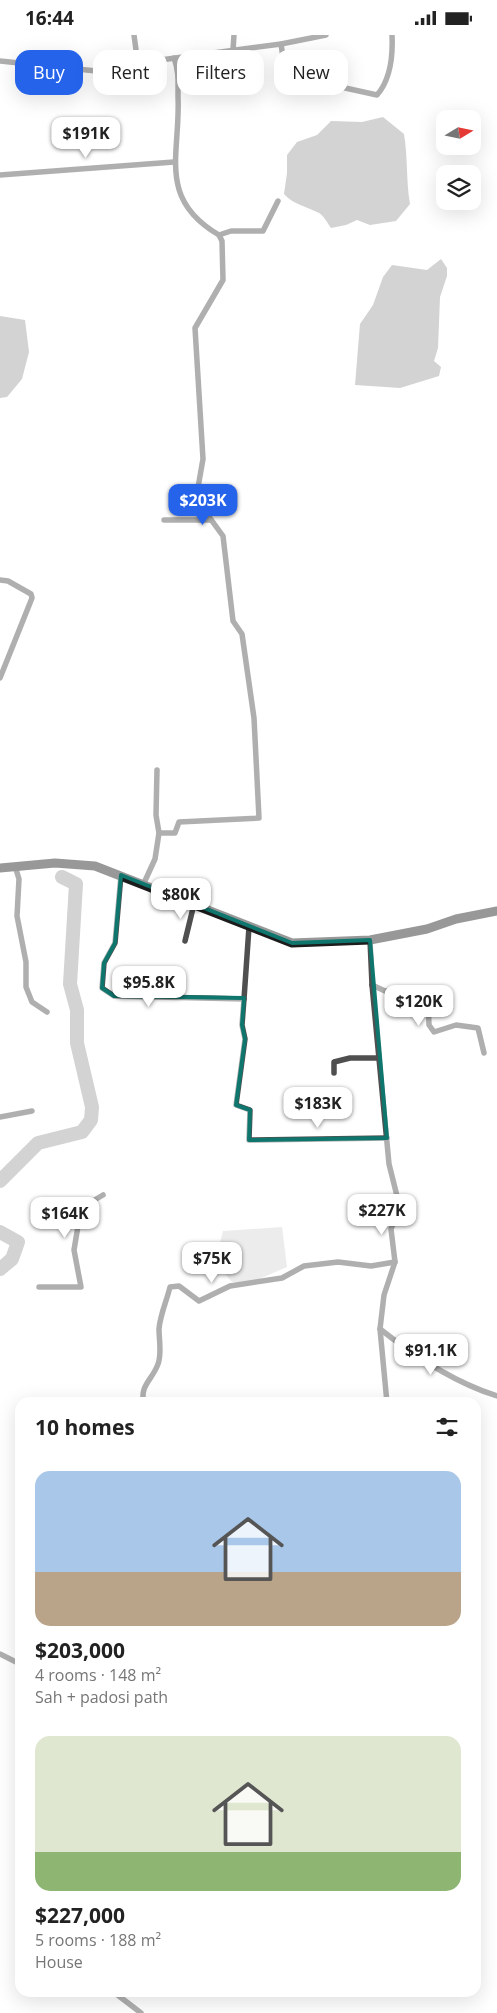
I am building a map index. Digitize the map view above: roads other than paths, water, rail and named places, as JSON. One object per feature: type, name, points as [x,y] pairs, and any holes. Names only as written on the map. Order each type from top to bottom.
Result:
[{"type":"main road","points":[[0,868],[55,863],[95,866],[144,883],[292,943],[370,940],[427,929],[456,919],[497,911]]},
{"type":"street","points":[[134,35],[136,50]]},
{"type":"street","points":[[234,35],[233,50],[281,44],[326,35]]},
{"type":"street","points":[[281,44],[286,77],[300,77],[377,95],[386,85],[389,75],[392,35]]},
{"type":"street","points":[[159,833],[176,833],[179,821],[259,818],[254,718],[242,634],[234,621],[223,536],[196,499],[203,459],[195,328],[223,280],[222,241],[220,235],[204,226],[188,209],[176,178],[174,162],[180,109],[178,69],[174,58]]},
{"type":"street","points":[[167,59],[177,58]]},
{"type":"street","points":[[0,61],[93,71]]},
{"type":"street","points":[[0,175],[174,162]]},
{"type":"street","points":[[220,235],[231,231],[263,231],[278,201]]},
{"type":"street","points":[[164,520],[211,520]]},
{"type":"street","points":[[0,580],[8,581],[31,594],[32,597],[0,678]]},
{"type":"street","points":[[144,883],[155,859],[159,833],[156,815],[157,770]]},
{"type":"street","points":[[15,866],[19,879],[17,916],[26,962],[26,987],[32,1002],[47,1012]]},
{"type":"street","points":[[121,875],[115,943],[104,963],[102,988],[114,997],[244,999]]},
{"type":"street","points":[[185,941],[194,904]]},
{"type":"street","points":[[249,927],[242,1025],[245,1039],[236,1105],[250,1110],[249,1140],[387,1138]]},
{"type":"street","points":[[370,940],[372,985],[389,1164],[397,1196],[397,1214],[391,1229],[395,1262],[384,1295],[380,1329],[386,1397]]},
{"type":"street","points":[[372,985],[385,991],[413,988],[428,996],[429,1025],[434,1032],[456,1025],[478,1028],[484,1053]]},
{"type":"street","points":[[334,1073],[334,1062],[350,1058],[379,1058]]},
{"type":"street","points":[[0,1117],[32,1111]]},
{"type":"street","points":[[39,1287],[80,1287],[74,1250],[81,1208],[103,1195]]},
{"type":"street","points":[[142,1397],[145,1385],[155,1374],[159,1361],[159,1327],[170,1287],[179,1286],[199,1301],[230,1286],[282,1279],[304,1266],[338,1262],[371,1267],[395,1262]]},
{"type":"street","points":[[380,1329],[403,1348],[482,1391],[497,1396]]},
{"type":"street","points":[[0,1654],[15,1662]]},
{"type":"street","points":[[120,1997],[141,2013]]},
{"type":"waterway","points":[[0,1181],[38,1143],[82,1132],[91,1120],[92,1107],[77,1043],[77,1010],[70,984],[76,884],[62,877]]},
{"type":"waterway","points":[[0,1232],[18,1242],[12,1259],[0,1269]]}]
